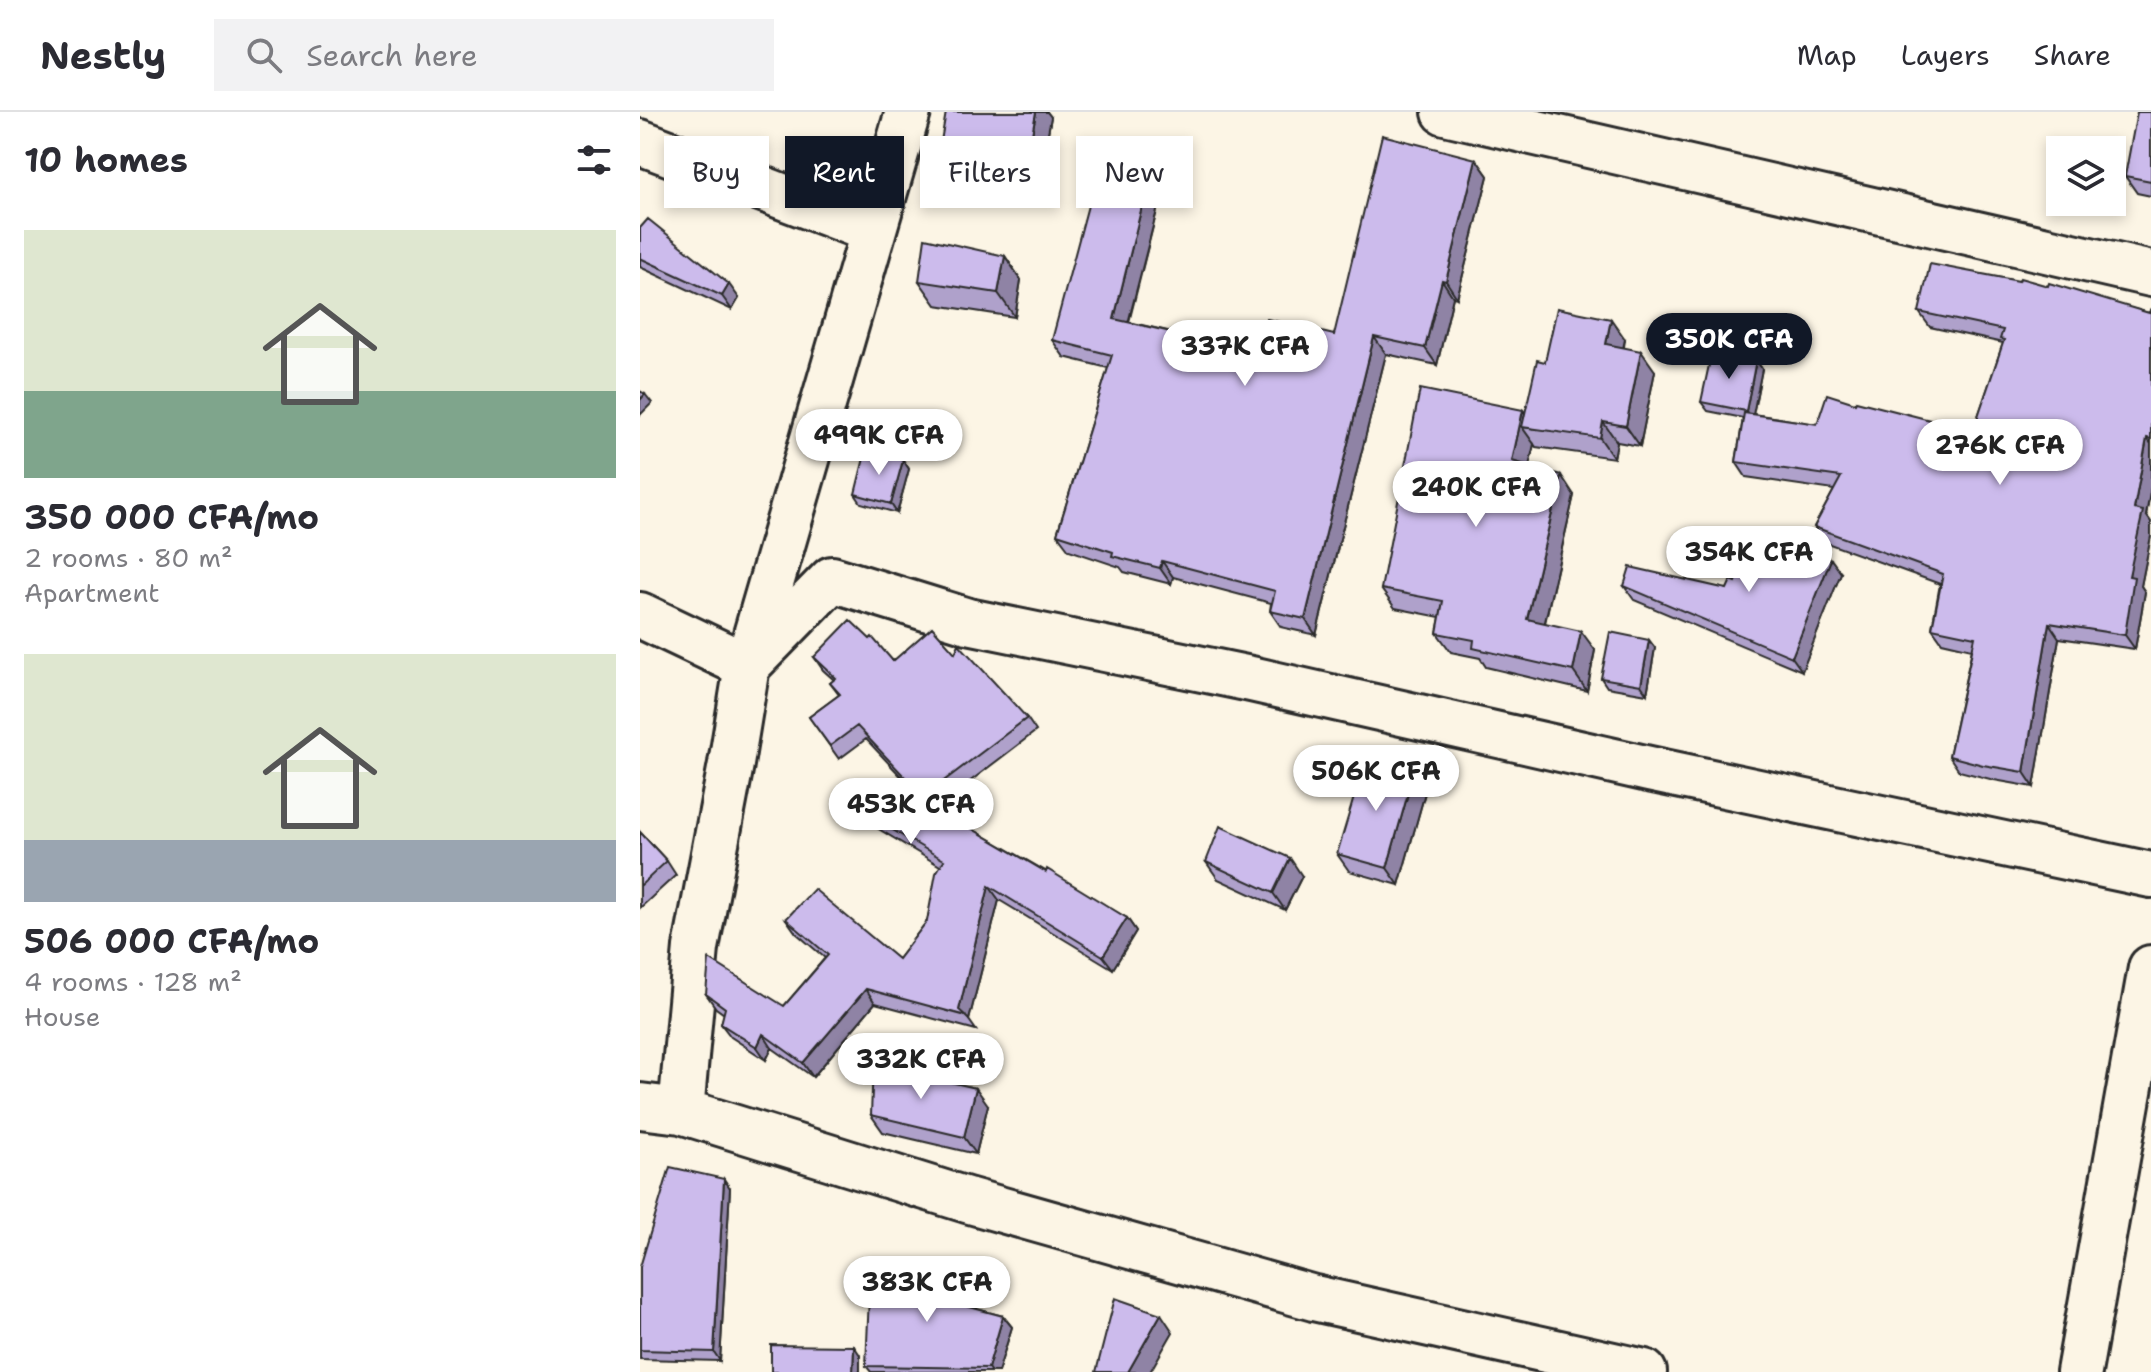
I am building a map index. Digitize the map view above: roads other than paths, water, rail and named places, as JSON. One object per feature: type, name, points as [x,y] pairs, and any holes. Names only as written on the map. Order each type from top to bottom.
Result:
[{"type":"street","points":[[908,112],[747,666],[696,948],[660,1108],[967,1200],[1314,1298],[1644,1372]]},
{"type":"street","points":[[1445,112],[2151,274]]},
{"type":"street","points":[[640,142],[873,231]]},
{"type":"street","points":[[747,666],[832,579],[968,621],[1251,679],[1649,769],[2151,875]]},
{"type":"street","points":[[640,615],[747,666]]},
{"type":"street","points":[[2079,1372],[2151,968]]}]
